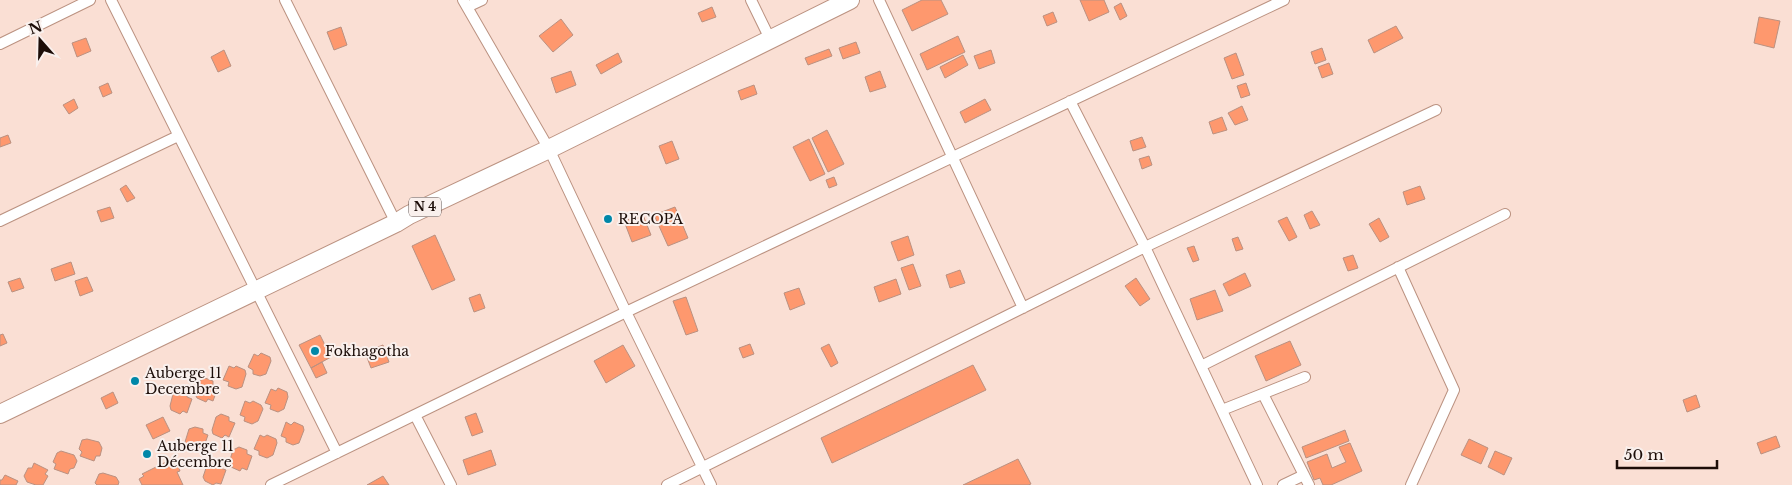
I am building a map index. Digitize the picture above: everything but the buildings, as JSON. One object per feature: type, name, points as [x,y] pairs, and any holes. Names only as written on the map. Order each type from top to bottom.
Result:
[{"type":"highway","name":"N 4","points":[[0,414],[549,149],[850,0]]},
{"type":"street","points":[[0,44],[90,0]]},
{"type":"street","points":[[111,0],[337,453]]},
{"type":"street","points":[[285,0],[396,223]]},
{"type":"street","points":[[482,0],[465,4],[549,149],[711,485]]},
{"type":"street","points":[[751,0],[770,39]]},
{"type":"street","points":[[879,0],[1023,308]]},
{"type":"street","points":[[271,485],[626,312],[1284,0]]},
{"type":"street","points":[[1070,101],[1145,247],[1257,485]]},
{"type":"street","points":[[666,485],[1145,247],[1436,110]]},
{"type":"street","points":[[0,221],[178,136]]},
{"type":"street","points":[[1200,366],[1505,214]]},
{"type":"street","points":[[1398,268],[1454,390],[1412,485]]},
{"type":"street","points":[[1222,410],[1305,377]]},
{"type":"street","points":[[1263,394],[1307,480],[1283,485]]},
{"type":"street","points":[[416,415],[451,485]]},
{"type":"place","name":"RECOPA","points":[[608,219]]},
{"type":"place","name":"Fokhagotha","points":[[315,351]]},
{"type":"place","name":"Auberge 11 Decembre","points":[[135,381]]},
{"type":"place","name":"Auberge 11 Décembre","points":[[147,454]]}]
